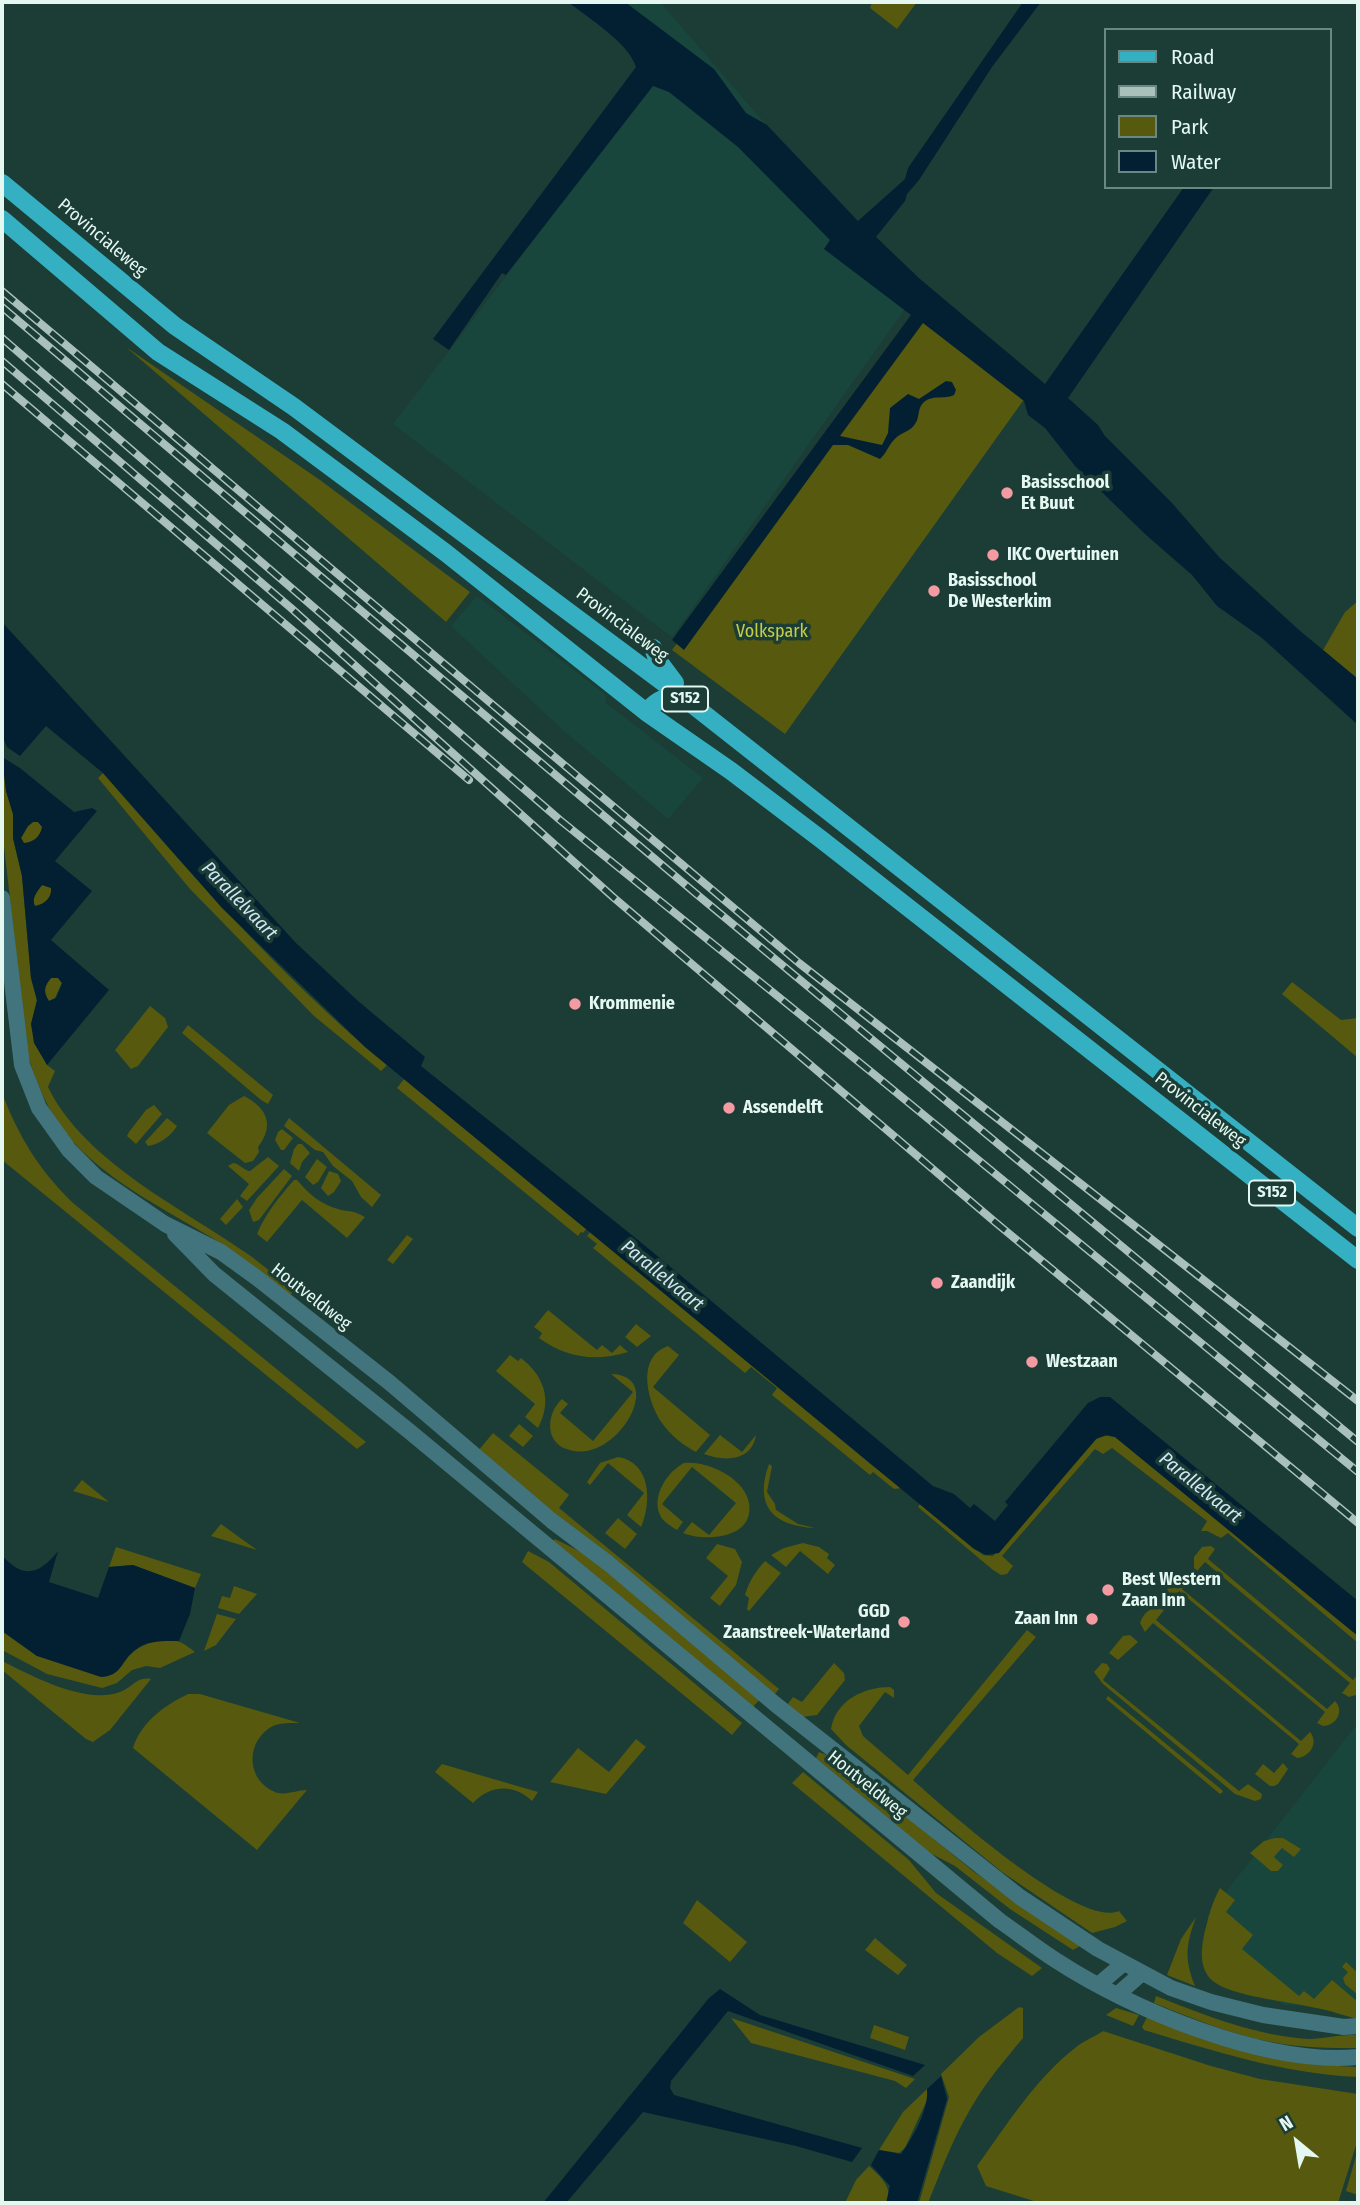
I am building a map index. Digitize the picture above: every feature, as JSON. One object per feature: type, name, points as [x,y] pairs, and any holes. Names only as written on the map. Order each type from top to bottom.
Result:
[{"type":"main road","name":"Provincialeweg","points":[[2,183],[175,326],[294,407],[684,698],[1358,1228]]},
{"type":"main road","name":"Provincialeweg","points":[[2,219],[158,352],[282,431],[446,553],[646,712],[731,771],[822,840],[1358,1260]]},
{"type":"main road","points":[[158,352],[175,326]]},
{"type":"main road","points":[[446,553],[462,531]]},
{"type":"main road","points":[[653,648],[657,659],[677,684],[684,698]]},
{"type":"main road","points":[[646,712],[656,700],[670,696],[684,698]]},
{"type":"main road","points":[[1017,992],[1034,972]]},
{"type":"street","name":"Houtveldweg","points":[[2,898],[22,1065],[39,1108],[69,1150],[96,1177],[165,1224],[221,1252],[425,1413],[775,1704],[1010,1889],[1098,1949],[1171,1988],[1238,2010],[1343,2027],[1358,2026]]},
{"type":"street","name":"Houtveldweg","points":[[165,1224],[214,1274],[409,1431],[1000,1921],[1059,1962],[1117,1995],[1235,2042],[1290,2054],[1358,2057]]},
{"type":"street","points":[[409,1431],[425,1413]]},
{"type":"street","points":[[1098,1985],[1125,1963]]},
{"type":"street","points":[[1117,1995],[1142,1973]]},
{"type":"shaded area","points":[[611,2],[660,2],[914,296],[672,637],[393,424],[666,67]]},
{"type":"shaded area","points":[[477,596],[605,694],[606,703],[703,778],[668,819],[562,729],[451,626]]},
{"type":"shaded area","points":[[1358,1723],[1358,2008],[1285,2005],[1224,1977],[1207,1916]]},
{"type":"green space","points":[[872,2],[917,2],[897,29],[870,8]]},
{"type":"green space","name":"Volkspark","points":[[918,319],[1025,398],[785,734],[672,650]]},
{"type":"green space","points":[[126,347],[320,480],[470,592],[446,622]]},
{"type":"green space","points":[[1358,601],[1358,679],[1323,650],[1345,612]]},
{"type":"green space","points":[[2,757],[6,791],[13,814],[13,838],[22,876],[31,978],[37,1001],[31,1024],[47,1065],[55,1071],[48,1087],[65,1114],[86,1139],[111,1162],[168,1203],[252,1257],[294,1290],[288,1299],[222,1244],[106,1172],[72,1141],[51,1112],[28,1056],[2,829]]},
{"type":"green space","points":[[103,773],[204,887],[275,961],[387,1065],[381,1071],[314,1016],[190,889],[98,778]]},
{"type":"green space","points":[[33,822],[38,822],[43,827],[42,830],[36,838],[24,844],[21,838]]},
{"type":"green space","points":[[42,885],[52,888],[51,892],[47,900],[35,907],[34,898]]},
{"type":"green space","points":[[51,978],[58,978],[62,983],[55,998],[49,1001],[45,989]]},
{"type":"green space","points":[[1292,982],[1341,1020],[1358,1018],[1358,1058],[1282,994]]},
{"type":"green space","points":[[150,1006],[165,1018],[168,1027],[138,1066],[131,1069],[115,1050]]},
{"type":"green space","points":[[188,1025],[273,1095],[268,1104],[182,1033]]},
{"type":"green space","points":[[404,1079],[587,1228],[583,1233],[578,1236],[397,1088]]},
{"type":"green space","points":[[2,1093],[31,1152],[73,1203],[366,1442],[357,1449],[2,1160]]},
{"type":"green space","points":[[244,1096],[263,1112],[267,1124],[258,1147],[259,1152],[253,1161],[245,1163],[207,1133],[229,1105]]},
{"type":"green space","points":[[154,1105],[162,1114],[136,1144],[127,1136],[146,1110]]},
{"type":"green space","points":[[167,1118],[177,1126],[165,1139],[148,1146],[145,1142]]},
{"type":"green space","points":[[289,1118],[381,1195],[372,1207],[361,1197],[352,1181],[333,1166],[323,1152],[315,1150],[284,1126]]},
{"type":"green space","points":[[282,1129],[293,1138],[284,1150],[281,1150],[275,1140]]},
{"type":"green space","points":[[298,1144],[302,1144],[310,1153],[302,1162],[299,1171],[290,1163]]},
{"type":"green space","points":[[268,1157],[279,1166],[247,1201],[240,1196],[249,1184],[228,1166],[233,1163],[250,1171]]},
{"type":"green space","points":[[317,1159],[327,1167],[318,1182],[313,1185],[305,1177]]},
{"type":"green space","points":[[284,1169],[292,1176],[259,1220],[253,1222],[249,1210]]},
{"type":"green space","points":[[329,1171],[338,1174],[341,1181],[328,1196],[321,1188]]},
{"type":"green space","points":[[294,1180],[320,1201],[365,1217],[347,1238],[302,1200],[267,1242],[257,1234],[260,1227]]},
{"type":"green space","points":[[237,1199],[243,1207],[226,1225],[220,1219]]},
{"type":"green space","points":[[591,1231],[902,1488],[894,1489],[873,1472],[870,1475],[772,1395],[777,1388],[751,1367],[745,1373],[593,1248],[597,1244],[587,1236]]},
{"type":"green space","points":[[407,1235],[413,1239],[393,1264],[387,1260]]},
{"type":"green space","points":[[548,1310],[597,1350],[602,1345],[612,1353],[620,1345],[628,1352],[593,1357],[571,1354],[549,1345],[539,1338],[542,1333],[534,1327]]},
{"type":"green space","points":[[636,1324],[651,1336],[637,1347],[625,1337]]},
{"type":"green space","points":[[668,1346],[679,1355],[653,1387],[710,1435],[696,1452],[666,1428],[657,1414],[649,1392],[647,1380],[651,1360]]},
{"type":"green space","points":[[510,1355],[518,1361],[521,1358],[529,1365],[544,1389],[545,1408],[538,1428],[525,1417],[535,1404],[496,1371]]},
{"type":"green space","points":[[611,1374],[628,1378],[635,1388],[635,1402],[630,1418],[619,1432],[604,1444],[588,1451],[570,1450],[561,1446],[552,1437],[550,1424],[554,1410],[562,1399],[568,1404],[560,1413],[593,1441],[633,1392]]},
{"type":"green space","points":[[519,1424],[533,1436],[523,1447],[509,1436]]},
{"type":"green space","points":[[493,1433],[569,1495],[559,1508],[779,1689],[774,1695],[478,1451]]},
{"type":"green space","points":[[720,1435],[742,1452],[756,1435],[753,1444],[743,1455],[720,1458],[704,1454]]},
{"type":"green space","points":[[1100,1435],[1115,1437],[1358,1636],[1358,1643],[1228,1533],[1221,1538],[1201,1531],[1207,1521],[1112,1448],[1103,1454],[1095,1449],[1002,1556],[1013,1566],[1007,1574],[1001,1575],[993,1570],[918,1507],[920,1504],[983,1555],[993,1556]]},
{"type":"green space","points":[[618,1457],[629,1460],[637,1467],[646,1484],[647,1506],[641,1527],[627,1515],[644,1493],[608,1463],[590,1485],[587,1482],[600,1463]]},
{"type":"green space","points":[[684,1463],[703,1464],[714,1468],[740,1486],[749,1503],[749,1515],[737,1531],[715,1537],[683,1533],[692,1522],[709,1535],[736,1503],[692,1467],[662,1504],[683,1522],[677,1530],[663,1520],[658,1508],[659,1492],[672,1472]]},
{"type":"green space","points":[[769,1464],[772,1466],[767,1492],[776,1510],[798,1524],[815,1528],[788,1523],[770,1511],[764,1491]]},
{"type":"green space","points":[[82,1480],[109,1502],[73,1491]]},
{"type":"green space","points":[[618,1518],[637,1534],[625,1549],[605,1533]]},
{"type":"green space","points":[[221,1524],[257,1550],[211,1536]]},
{"type":"green space","points":[[555,1539],[589,1556],[761,1698],[752,1708],[552,1542]]},
{"type":"green space","points":[[803,1543],[819,1547],[829,1554],[827,1558],[835,1565],[828,1574],[800,1551],[786,1567],[771,1555]]},
{"type":"green space","points":[[717,1544],[735,1549],[742,1562],[736,1585],[720,1606],[710,1598],[728,1576],[706,1558]]},
{"type":"green space","points":[[1211,1546],[1215,1549],[1208,1559],[1353,1680],[1358,1674],[1356,1695],[1349,1697],[1342,1693],[1350,1683],[1205,1562],[1197,1571],[1194,1568],[1194,1557],[1202,1547]]},
{"type":"green space","points":[[116,1547],[201,1574],[195,1588],[133,1565],[109,1567]]},
{"type":"green space","points":[[528,1551],[549,1562],[742,1723],[732,1735],[522,1562]]},
{"type":"green space","points":[[765,1561],[781,1573],[749,1611],[749,1598],[745,1595],[753,1576]]},
{"type":"green space","points":[[1177,1577],[1190,1578],[1182,1589],[1327,1709],[1335,1701],[1339,1713],[1335,1721],[1323,1726],[1317,1723],[1325,1712],[1179,1591],[1171,1601],[1166,1591]]},
{"type":"green space","points":[[234,1586],[257,1594],[239,1614],[218,1608],[222,1596],[230,1598]]},
{"type":"green space","points":[[1159,1607],[1164,1610],[1156,1620],[1301,1741],[1310,1732],[1314,1741],[1312,1749],[1302,1757],[1297,1758],[1291,1754],[1299,1744],[1153,1623],[1145,1632],[1140,1623],[1143,1617],[1150,1610]]},
{"type":"green space","points":[[217,1614],[236,1619],[216,1645],[204,1651]]},
{"type":"green space","points":[[1027,1630],[1036,1637],[913,1780],[1013,1863],[1045,1885],[1100,1912],[1119,1911],[1127,1921],[1092,1933],[1002,1872],[846,1745],[831,1729],[839,1710],[853,1697],[871,1689],[890,1687],[894,1690],[894,1698],[885,1692],[859,1726],[863,1736],[908,1775]]},
{"type":"green space","points":[[2,1631],[37,1656],[130,1655],[147,1644],[160,1640],[180,1642],[195,1652],[160,1668],[146,1666],[132,1670],[117,1683],[102,1688],[47,1674],[2,1650]]},
{"type":"green space","points":[[1130,1635],[1138,1642],[1118,1660],[1109,1653],[1123,1636]]},
{"type":"green space","points":[[2,1661],[58,1686],[88,1694],[117,1693],[137,1681],[151,1679],[110,1730],[93,1742],[2,1670]]},
{"type":"green space","points":[[834,1663],[844,1673],[845,1680],[817,1715],[802,1717],[787,1705],[793,1697],[802,1702]]},
{"type":"green space","points":[[1102,1663],[1107,1664],[1110,1669],[1103,1680],[1239,1791],[1248,1784],[1262,1794],[1261,1799],[1255,1801],[1235,1794],[1103,1684],[1094,1672]]},
{"type":"green space","points":[[188,1694],[200,1694],[300,1723],[275,1725],[261,1736],[256,1744],[253,1754],[255,1772],[266,1787],[283,1793],[307,1790],[257,1850],[133,1748],[142,1730],[155,1715]]},
{"type":"green space","points":[[1108,1696],[1223,1792],[1220,1794],[1106,1699]]},
{"type":"green space","points":[[636,1739],[646,1747],[606,1794],[550,1782],[578,1748],[609,1772]]},
{"type":"green space","points":[[819,1752],[836,1759],[973,1871],[1080,1946],[1073,1950],[1010,1909],[955,1866],[928,1852],[816,1758]]},
{"type":"green space","points":[[1283,1763],[1288,1769],[1274,1786],[1270,1786],[1255,1774],[1263,1764],[1274,1773]]},
{"type":"green space","points":[[442,1764],[538,1792],[532,1801],[517,1791],[502,1788],[487,1793],[473,1803],[435,1772]]},
{"type":"green space","points":[[803,1772],[909,1860],[936,1893],[1042,1968],[1032,1976],[997,1953],[792,1783]]},
{"type":"green space","points":[[1283,1838],[1301,1849],[1294,1857],[1282,1848],[1274,1857],[1283,1865],[1278,1871],[1271,1871],[1250,1853],[1264,1841]]},
{"type":"green space","points":[[1220,1888],[1235,1900],[1226,1912],[1253,1935],[1242,1949],[1299,1996],[1304,1991],[1314,1999],[1332,1980],[1358,2002],[1358,2019],[1239,1993],[1210,1979],[1202,1962],[1202,1950],[1209,1917]]},
{"type":"green space","points":[[697,1900],[747,1942],[730,1962],[683,1923]]},
{"type":"green space","points":[[1196,1917],[1188,1952],[1195,1986],[1167,1975],[1181,1939]]},
{"type":"green space","points":[[875,1938],[907,1965],[898,1975],[865,1950]]},
{"type":"green space","points":[[1346,1962],[1358,1973],[1358,1995],[1345,1984],[1343,1978],[1348,1972],[1342,1967]]},
{"type":"green space","points":[[1156,1996],[1212,2017],[1270,2034],[1309,2039],[1358,2035],[1358,2048],[1326,2048],[1257,2039],[1212,2026],[1154,2003]]},
{"type":"green space","points":[[1019,2007],[1023,2008],[1023,2038],[971,2108],[928,2203],[919,2203],[949,2097],[941,2074],[979,2037]]},
{"type":"green space","points":[[1116,2008],[1139,2015],[1133,2026],[1106,2015]]},
{"type":"green space","points":[[1147,2017],[1200,2038],[1275,2058],[1358,2067],[1358,2077],[1303,2071],[1223,2053],[1144,2030],[1142,2027]]},
{"type":"green space","points":[[731,2018],[915,2079],[906,2088],[895,2081],[751,2043]]},
{"type":"green space","points":[[874,2025],[909,2037],[905,2050],[870,2038]]},
{"type":"green space","points":[[1103,2031],[1260,2079],[1358,2094],[1358,2139],[1338,2203],[1040,2203],[986,2186],[977,2166],[1022,2104],[1060,2060]]},
{"type":"green space","points":[[927,2089],[928,2098],[905,2148],[899,2153],[879,2150],[903,2112]]},
{"type":"green space","points":[[1358,2149],[1358,2195],[1346,2191]]},
{"type":"green space","points":[[869,2166],[887,2187],[888,2203],[845,2203],[856,2180]]},
{"type":"water","points":[[568,2],[625,2],[714,69],[746,113],[767,125],[858,221],[905,179],[908,168],[1023,2],[1041,2],[992,67],[919,180],[907,194],[905,201],[876,237],[920,279],[1045,384],[1183,189],[1213,189],[1068,398],[1098,425],[1105,436],[1172,503],[1219,557],[1358,679],[1358,725],[1262,638],[1217,606],[1192,575],[1075,466],[1045,428],[1028,415],[1024,401],[923,323],[840,436],[882,445],[888,433],[890,408],[908,394],[919,399],[946,381],[952,382],[956,390],[954,395],[930,399],[923,403],[917,422],[894,439],[880,459],[848,445],[833,445],[684,650],[672,640],[911,315],[824,249],[830,240],[738,147],[669,92],[653,86],[506,275],[502,273],[449,350],[433,339],[636,67],[625,49]]},
{"type":"water","name":"Parallelvaart","points":[[2,622],[296,943],[358,1001],[425,1057],[421,1066],[643,1244],[933,1486],[954,1494],[970,1508],[974,1504],[995,1521],[1008,1505],[1005,1502],[1088,1403],[1100,1397],[1110,1397],[1358,1601],[1358,1636],[1115,1437],[1107,1435],[1096,1439],[999,1553],[986,1555],[974,1549],[365,1047],[222,908],[103,773],[46,726],[20,756],[7,747],[2,735]]},
{"type":"water","points":[[2,757],[20,768],[74,812],[92,808],[97,811],[55,861],[92,891],[51,940],[109,990],[47,1065],[34,1043],[31,1024],[37,1000],[31,978],[22,876],[13,838],[13,814],[6,791]],"holes":[[[33,822],[38,822],[42,827],[40,834],[24,843],[21,838]],[[42,885],[51,888],[49,898],[45,902],[35,906],[34,898]],[[51,978],[58,978],[62,983],[56,998],[49,1001],[45,992]]]},
{"type":"water","points":[[58,1551],[49,1582],[98,1598],[109,1567],[133,1565],[195,1588],[190,1614],[179,1641],[145,1644],[130,1654],[113,1674],[101,1677],[37,1656],[2,1631],[2,1555],[17,1568],[31,1571],[45,1565]]},
{"type":"water","points":[[720,1989],[760,2015],[925,2065],[913,2076],[728,2011],[671,2081],[670,2088],[674,2095],[862,2148],[852,2162],[796,2146],[643,2112],[566,2203],[543,2203],[709,1998]]},
{"type":"water","points":[[941,2076],[947,2099],[917,2203],[886,2203],[890,2186],[871,2165],[879,2150],[901,2154],[923,2114],[927,2089]]},
{"type":"railway","points":[[2,291],[799,963],[1358,1401]]},
{"type":"railway","points":[[2,307],[694,892],[1358,1442]]},
{"type":"railway","points":[[2,338],[560,820],[1358,1472]]},
{"type":"railway","points":[[2,361],[291,608],[613,897],[995,1222],[1358,1523]]},
{"type":"railway","points":[[2,384],[469,780]]},
{"type":"place","name":"Basisschool Et Buut","points":[[1007,493]]},
{"type":"place","name":"IKC Overtuinen","points":[[993,555]]},
{"type":"place","name":"Basisschool De Westerkim","points":[[934,591]]},
{"type":"place","name":"Krommenie","points":[[575,1004]]},
{"type":"place","name":"Assendelft","points":[[729,1108]]},
{"type":"place","name":"Zaandijk","points":[[937,1283]]},
{"type":"place","name":"Westzaan","points":[[1032,1362]]},
{"type":"place","name":"Best Western Zaan Inn","points":[[1108,1590]]},
{"type":"place","name":"Zaan Inn","points":[[1092,1619]]},
{"type":"place","name":"GGD Zaanstreek-Waterland","points":[[904,1622]]}]
